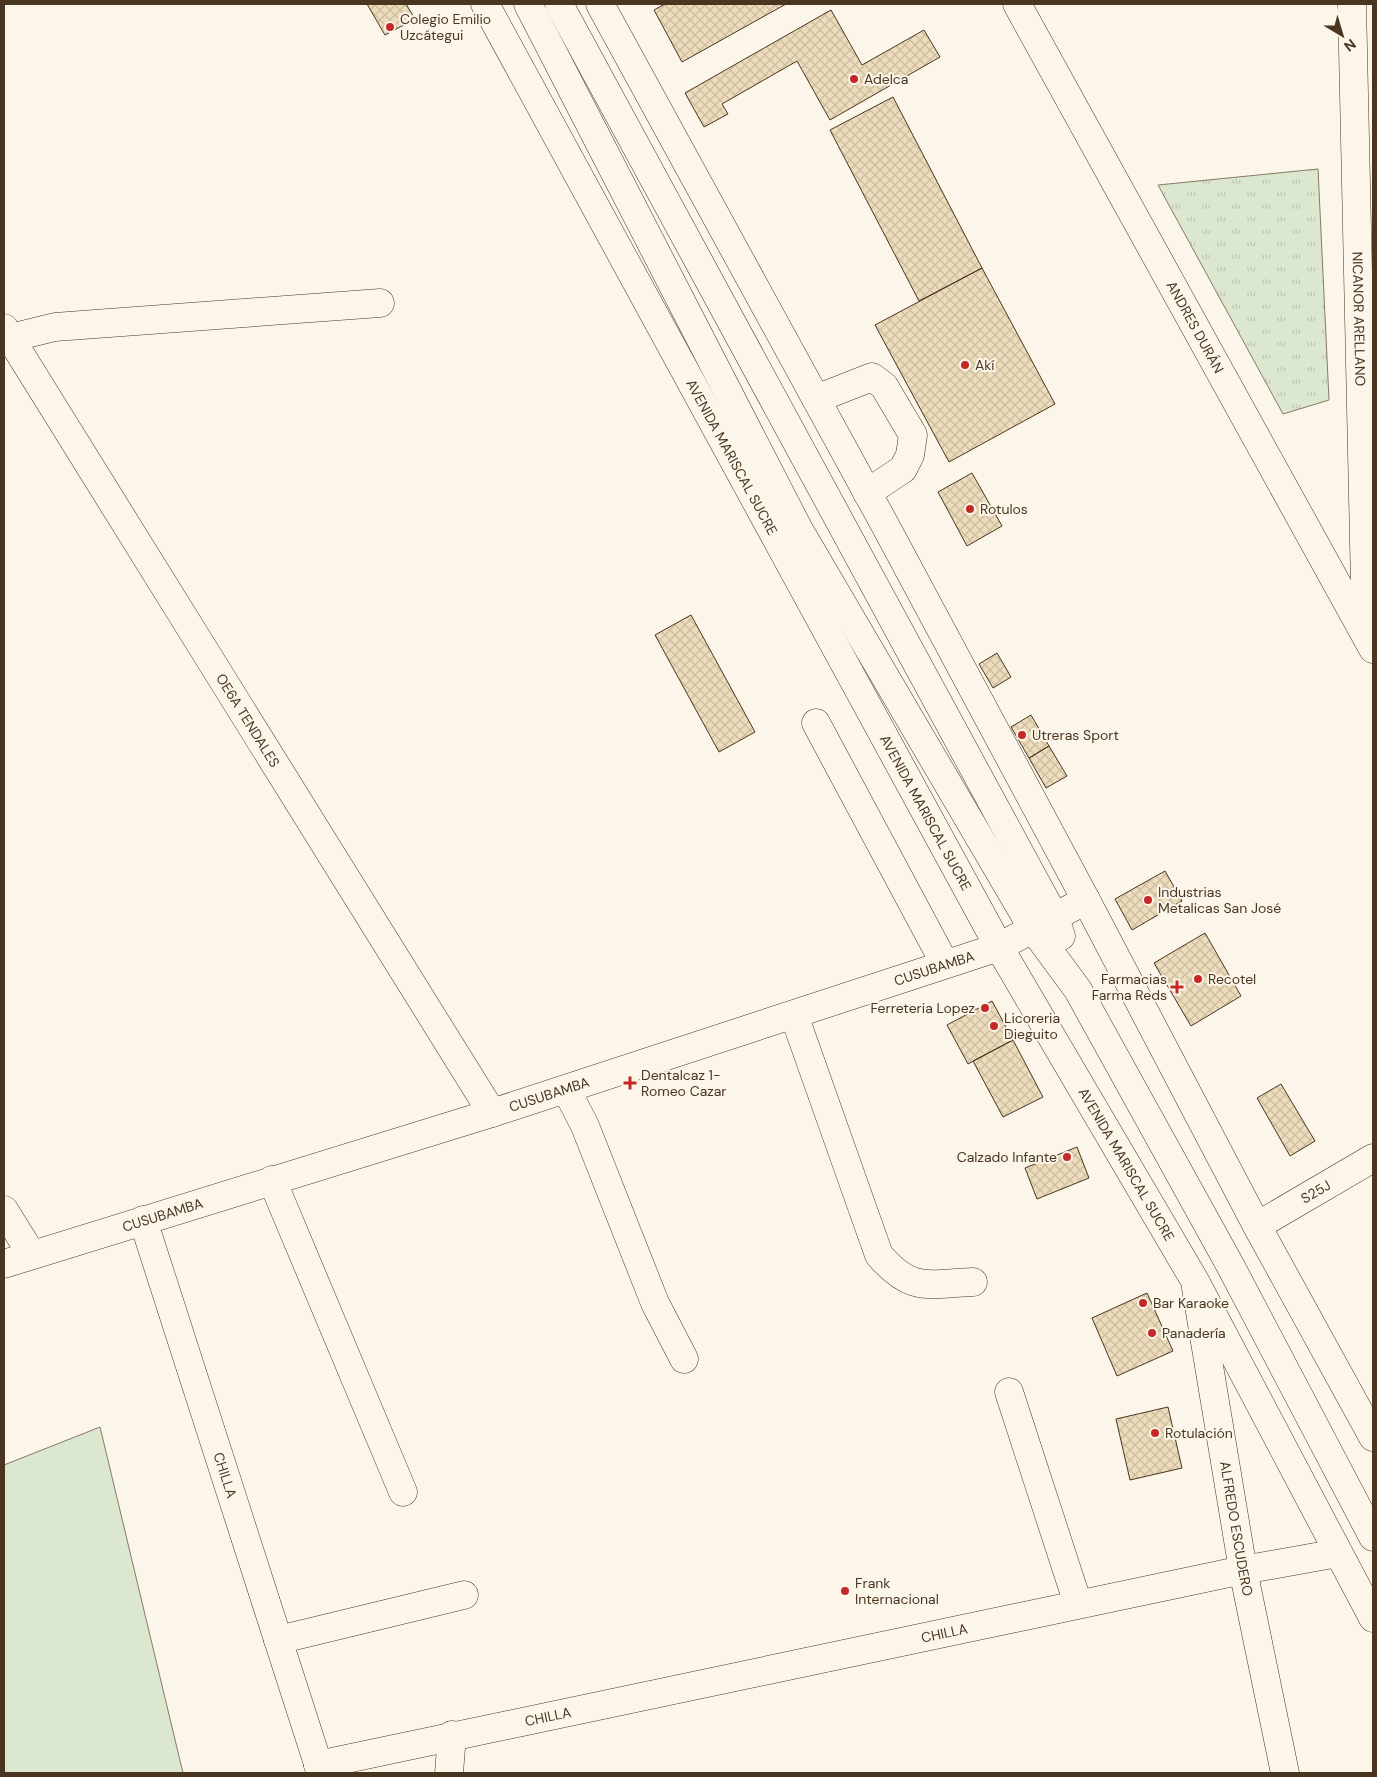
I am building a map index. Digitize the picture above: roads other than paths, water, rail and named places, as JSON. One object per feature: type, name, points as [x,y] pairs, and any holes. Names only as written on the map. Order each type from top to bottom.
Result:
[{"type":"street","name":"AVENIDA MARISCAL SUCRE","points":[[485,4],[999,947],[1195,1281],[1373,1618]]},
{"type":"street","points":[[528,4],[798,528],[1044,923]]},
{"type":"street","points":[[559,4],[1078,990],[1230,1265],[1373,1537]]},
{"type":"street","points":[[600,4],[867,492],[1086,900],[1257,1226],[1373,1437]]},
{"type":"street","name":"ANDRES DURÁN","points":[[1017,4],[1370,642]]},
{"type":"street","name":"NICANOR ARELLANO","points":[[1352,4],[1370,642]]},
{"type":"street","points":[[7,333],[55,327],[380,302]]},
{"type":"street","name":"OE6A TENDALES","points":[[7,333],[492,1113]]},
{"type":"street","points":[[816,399],[872,377],[884,386],[913,435],[910,455],[903,469],[867,492]]},
{"type":"street","points":[[816,723],[945,964]]},
{"type":"street","name":"CUSUBAMBA","points":[[4,1264],[492,1113],[794,1016],[999,947],[1086,900]]},
{"type":"street","points":[[794,1016],[879,1255],[893,1270],[907,1280],[919,1285],[973,1282]]},
{"type":"street","points":[[566,1089],[585,1126],[655,1303],[684,1359]]},
{"type":"street","name":"S25J","points":[[1257,1226],[1373,1158]]},
{"type":"street","points":[[272,1180],[403,1492]]},
{"type":"street","points":[[4,1210],[32,1255]]},
{"type":"street","name":"CHILLA","points":[[143,1220],[320,1769],[452,1735],[1242,1570],[1338,1553]]},
{"type":"street","name":"ALFREDO ESCUDERO","points":[[1195,1281],[1242,1570],[1285,1773]]},
{"type":"street","points":[[1008,1392],[1078,1604]]},
{"type":"street","points":[[278,1640],[464,1595]]},
{"type":"street","points":[[449,1773],[452,1735]]},
{"type":"place","name":"Colegio Emilio Uzcátegui","points":[[390,27]]},
{"type":"place","name":"Adelca","points":[[854,79]]},
{"type":"place","name":"Akí","points":[[965,365]]},
{"type":"place","name":"Rotulos","points":[[970,509]]},
{"type":"place","name":"Utreras Sport","points":[[1022,735]]},
{"type":"place","name":"Industrias Metalicas San José","points":[[1148,900]]},
{"type":"place","name":"Recotel","points":[[1198,979]]},
{"type":"place","name":"Farmacias Farma Reds","points":[[1177,987]]},
{"type":"place","name":"Ferreteria Lopez","points":[[985,1008]]},
{"type":"place","name":"Licoreria Dieguito","points":[[994,1026]]},
{"type":"place","name":"Dentalcaz 1- Romeo Cazar","points":[[630,1083]]},
{"type":"place","name":"Calzado Infante","points":[[1067,1157]]},
{"type":"place","name":"Bar Karaoke","points":[[1143,1303]]},
{"type":"place","name":"Panadería","points":[[1152,1333]]},
{"type":"place","name":"Rotulación","points":[[1155,1433]]},
{"type":"place","name":"Frank Internacional","points":[[845,1591]]}]
